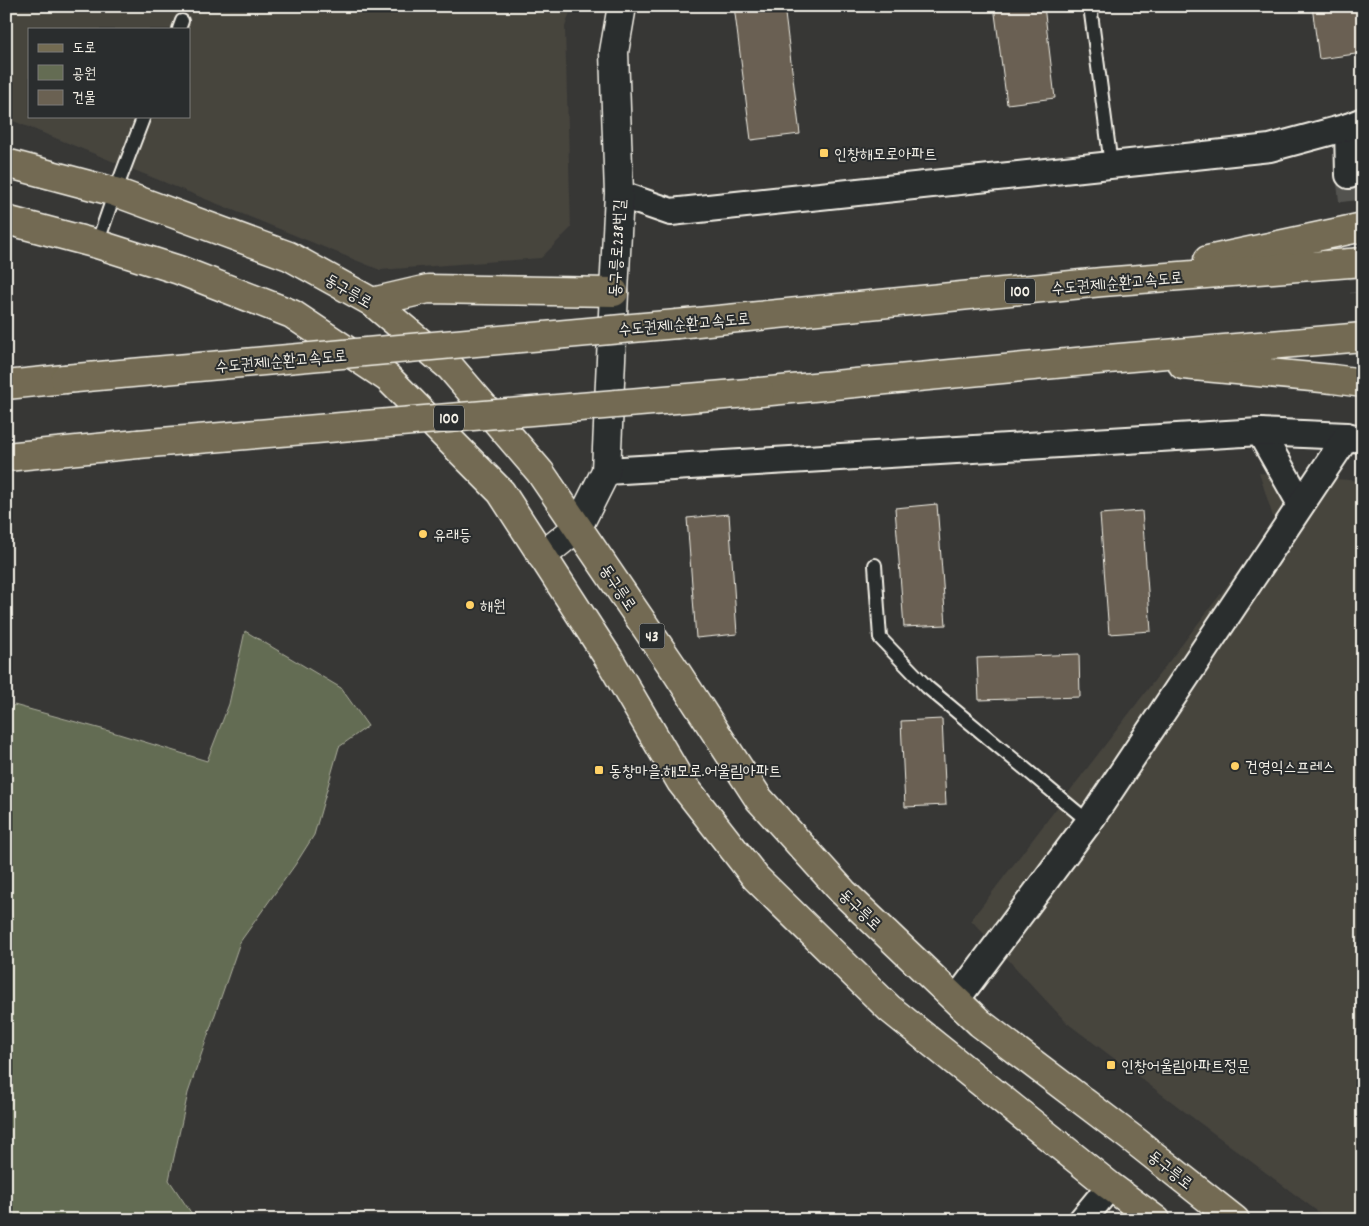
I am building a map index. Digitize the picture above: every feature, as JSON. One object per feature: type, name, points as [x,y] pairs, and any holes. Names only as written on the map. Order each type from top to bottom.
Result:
[{"type":"main road","name":"동구릉로","points":[[6,163],[115,192],[289,256],[372,302],[450,367],[540,472],[677,673],[759,800],[843,892],[980,1023],[1134,1140],[1235,1220]]},
{"type":"main road","points":[[6,220],[97,244],[179,270],[292,314],[388,378],[500,492],[609,659],[681,782],[756,878],[890,1009],[1110,1186],[1156,1220]]},
{"type":"main road","points":[[1102,282],[1363,227]]},
{"type":"main road","name":"수도권제1순환고속도로","points":[[6,385],[677,324],[1102,282],[1363,262]]},
{"type":"main road","points":[[372,302],[428,290],[614,292]]},
{"type":"main road","name":"100","points":[[6,457],[138,444],[760,392],[1363,337]]},
{"type":"main road","points":[[1108,359],[1363,383]]},
{"type":"main road","points":[[1333,379],[1363,377]]},
{"type":"street","name":"동구릉로238번길","points":[[542,556],[578,527],[606,472],[620,194],[614,52],[622,6]]},
{"type":"street","points":[[620,194],[671,212],[1270,148],[1356,124],[1350,175]]},
{"type":"street","points":[[1260,432],[1302,504]]},
{"type":"street","points":[[606,472],[1260,432],[1355,438]]},
{"type":"street","points":[[956,1000],[1089,822],[1302,504],[1355,438]]},
{"type":"street","points":[[1082,1220],[1110,1186]]},
{"type":"lane","points":[[1090,6],[1111,165]]},
{"type":"lane","points":[[97,244],[143,118]]},
{"type":"lane","points":[[875,565],[880,638],[927,687],[1089,822]]},
{"type":"shaded area","points":[[6,6],[572,6],[565,27],[571,228],[541,258],[380,270],[6,118]]},
{"type":"shaded area","points":[[1259,473],[1363,481],[1363,1220],[1329,1220],[1067,1023],[971,920],[1275,523]]},
{"type":"green space","points":[[245,631],[341,688],[368,726],[339,747],[314,835],[240,942],[188,1093],[169,1180],[196,1220],[6,1220],[6,714],[14,705],[109,731],[207,761],[229,704]]},
{"type":"building","points":[[734,6],[784,6],[800,134],[751,140]]},
{"type":"building","points":[[994,6],[1044,6],[1055,98],[1007,104]]},
{"type":"building","points":[[1312,6],[1362,6],[1363,53],[1319,59]]},
{"type":"building","points":[[937,504],[946,625],[904,627],[895,508]]},
{"type":"building","points":[[1142,511],[1151,631],[1109,634],[1100,514]]},
{"type":"building","points":[[729,514],[737,634],[696,638],[687,518]]},
{"type":"building","points":[[1079,654],[1080,697],[979,700],[977,658]]},
{"type":"building","points":[[942,719],[946,805],[905,807],[901,721]]},
{"type":"tunnel","points":[[1349,175],[1363,292]]},
{"type":"place","name":"인창해모로아파트","points":[[824,153]]},
{"type":"place","name":"유래등","points":[[423,534]]},
{"type":"place","name":"해원","points":[[470,605]]},
{"type":"place","name":"건영익스프레스","points":[[1235,766]]},
{"type":"place","name":"동창마을.해모로.어울림아파트","points":[[599,770]]},
{"type":"place","name":"인창어울림아파트정문","points":[[1111,1065]]}]
